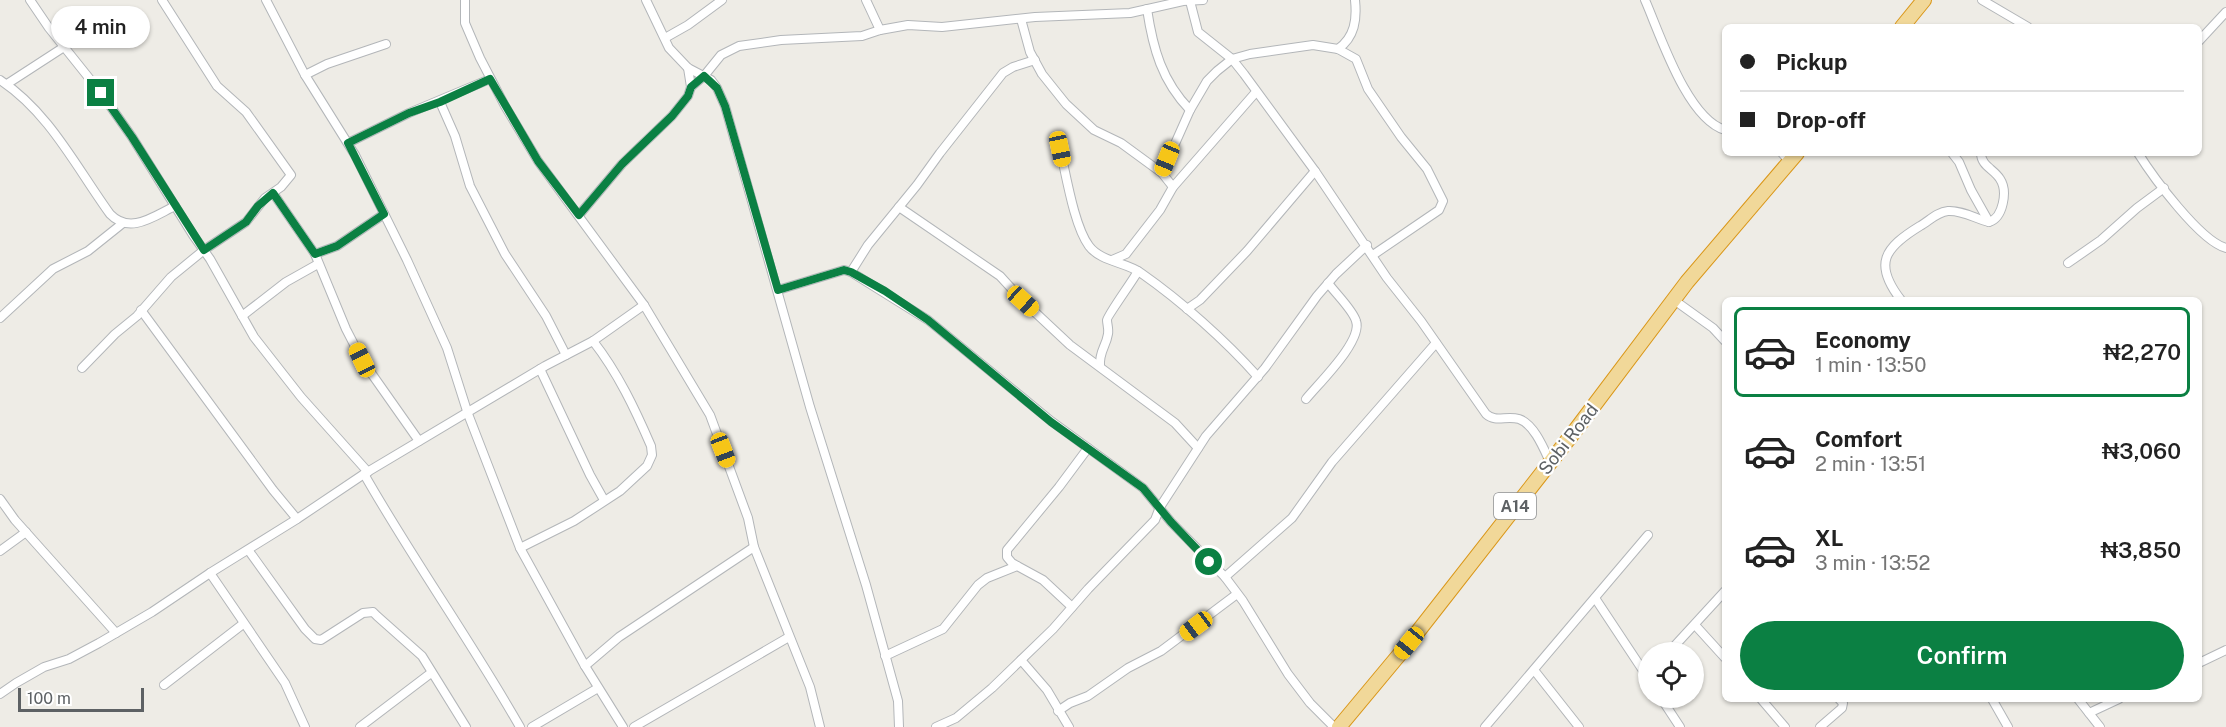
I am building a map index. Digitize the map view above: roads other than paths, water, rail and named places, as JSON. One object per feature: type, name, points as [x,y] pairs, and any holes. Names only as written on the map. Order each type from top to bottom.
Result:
[{"type":"highway","points":[[1904,24],[1924,0]]},
{"type":"highway","name":"Sobi Road","points":[[1339,727],[1409,643],[1688,282],[1790,156]]},
{"type":"street","points":[[30,0],[126,128],[204,250],[254,337],[366,473],[430,584],[490,674],[520,727]]},
{"type":"street","points":[[82,368],[171,277],[204,250],[246,222],[258,206],[291,175],[246,112],[217,86],[162,0]]},
{"type":"street","points":[[266,0],[304,75],[348,143],[447,348],[468,414],[520,548],[585,666],[623,727]]},
{"type":"street","points":[[465,0],[465,23],[490,79],[538,161],[644,305],[710,415],[748,518],[754,547],[810,687],[820,727]]},
{"type":"street","points":[[646,0],[674,54],[688,68],[704,76],[717,88],[725,106],[810,407],[862,573],[898,702],[899,727]]},
{"type":"street","points":[[664,38],[688,25],[722,0]]},
{"type":"street","points":[[866,0],[880,30]]},
{"type":"street","points":[[691,87],[704,76],[721,55],[739,45],[781,40],[862,36],[880,30],[908,26],[942,27],[1020,19],[1130,13],[1190,0],[1203,0]]},
{"type":"street","points":[[1190,0],[1198,32],[1232,59],[1315,171],[1486,414],[1491,418],[1519,419],[1526,424],[1534,433],[1550,462]]},
{"type":"street","points":[[1338,49],[1346,44],[1356,20],[1354,0]]},
{"type":"street","points":[[1645,0],[1673,68],[1690,98],[1709,121],[1722,129]]},
{"type":"street","points":[[1982,0],[2023,24]]},
{"type":"street","points":[[1147,9],[1152,45],[1163,72],[1174,92],[1190,110]]},
{"type":"street","points":[[2202,38],[2226,12]]},
{"type":"street","points":[[1020,19],[1030,52],[1042,74],[1080,119],[1095,130],[1121,143],[1162,172],[1173,187]]},
{"type":"street","points":[[304,75],[327,64],[386,44]]},
{"type":"street","points":[[1162,172],[1190,110],[1207,81],[1232,59],[1250,54],[1313,45],[1338,49],[1356,59],[1368,89],[1427,169],[1443,201],[1439,210],[1373,255]]},
{"type":"street","points":[[64,47],[4,82],[38,111],[52,128],[110,214],[119,222],[142,223],[175,206]]},
{"type":"street","points":[[851,272],[868,244],[1003,73],[1035,60]]},
{"type":"street","points":[[579,215],[622,164],[672,116],[688,96],[691,87],[688,68]]},
{"type":"street","points":[[348,143],[409,113],[440,102],[490,79]]},
{"type":"street","points":[[1112,260],[1126,254],[1160,210],[1173,187],[1256,92]]},
{"type":"street","points":[[440,102],[455,136],[470,186],[505,255],[546,316],[566,355]]},
{"type":"street","points":[[1060,149],[1080,225],[1088,244],[1095,253],[1134,270],[1186,309],[1258,377]]},
{"type":"street","points":[[1954,156],[1989,222]]},
{"type":"street","points":[[1899,297],[1889,285],[1886,269],[1886,256],[1893,245],[1940,213],[1947,211],[1989,222],[1999,215],[2003,186],[2001,179],[1983,162],[1982,156]]},
{"type":"street","points":[[2140,156],[2194,225],[2211,240],[2226,248]]},
{"type":"street","points":[[1186,309],[1200,300],[1247,251],[1315,171]]},
{"type":"street","points":[[2068,263],[2101,240],[2164,188]]},
{"type":"street","points":[[273,193],[315,254],[362,360],[419,441]]},
{"type":"street","points":[[899,207],[1000,276],[1070,345],[1175,423],[1198,448]]},
{"type":"street","points":[[315,254],[337,246],[384,214]]},
{"type":"street","points":[[0,318],[53,269],[87,251],[123,223]]},
{"type":"street","points":[[936,727],[956,718],[968,709],[1021,660],[1155,520],[1160,507],[1198,448],[1258,377],[1328,283],[1366,245]]},
{"type":"street","points":[[1126,254],[1134,270]]},
{"type":"street","points":[[242,316],[286,282],[318,264]]},
{"type":"street","points":[[778,290],[844,270],[851,272],[928,320],[1051,422],[1143,488],[1193,546],[1225,577],[1288,674],[1310,703],[1334,727]]},
{"type":"street","points":[[1100,366],[1099,356],[1108,334],[1109,313],[1121,299],[1134,270]]},
{"type":"street","points":[[1306,399],[1344,355],[1357,330],[1356,321],[1328,283]]},
{"type":"street","points":[[1200,300],[1200,321]]},
{"type":"street","points":[[1674,300],[1713,328],[1722,338]]},
{"type":"street","points":[[0,694],[16,682],[44,667],[69,660],[116,633],[249,551],[366,473],[593,340],[644,305]]},
{"type":"street","points":[[141,310],[273,490],[297,519]]},
{"type":"street","points":[[520,548],[574,521],[604,500],[638,476],[647,466],[652,455],[651,446],[626,390],[593,340]]},
{"type":"street","points":[[1225,577],[1292,518],[1332,462],[1436,343]]},
{"type":"street","points":[[540,369],[604,500]]},
{"type":"street","points":[[1072,607],[1042,580],[1017,566],[1007,557],[1007,550],[1053,495],[1088,448]]},
{"type":"street","points":[[0,499],[26,532],[116,633]]},
{"type":"street","points":[[0,551],[26,532]]},
{"type":"street","points":[[1485,727],[1648,535]]},
{"type":"street","points":[[585,666],[619,637],[754,547]]},
{"type":"street","points":[[249,551],[304,629],[315,639],[321,640],[363,613],[373,612],[422,656],[466,727]]},
{"type":"street","points":[[885,656],[944,629],[978,585],[987,578],[1017,566]]},
{"type":"street","points":[[210,573],[285,683],[305,727]]},
{"type":"street","points":[[1058,711],[1088,696],[1128,668],[1161,651],[1238,594]]},
{"type":"street","points":[[1679,642],[1722,594]]},
{"type":"street","points":[[1594,598],[1638,662]]},
{"type":"street","points":[[164,685],[243,624]]},
{"type":"street","points":[[1695,625],[1722,655]]},
{"type":"street","points":[[634,727],[789,638]]},
{"type":"street","points":[[2202,662],[2226,650]]},
{"type":"street","points":[[1021,660],[1047,690],[1069,727]]},
{"type":"street","points":[[1534,670],[1579,727]]},
{"type":"street","points":[[360,727],[431,673]]},
{"type":"street","points":[[532,727],[598,688]]},
{"type":"street","points":[[1764,702],[1785,727]]},
{"type":"street","points":[[1820,727],[1842,708],[1842,702]]},
{"type":"street","points":[[1994,702],[2008,727]]},
{"type":"street","points":[[2081,702],[2100,727]]},
{"type":"street","points":[[2089,712],[2112,702]]},
{"type":"street","points":[[1668,708],[1680,727]]}]
